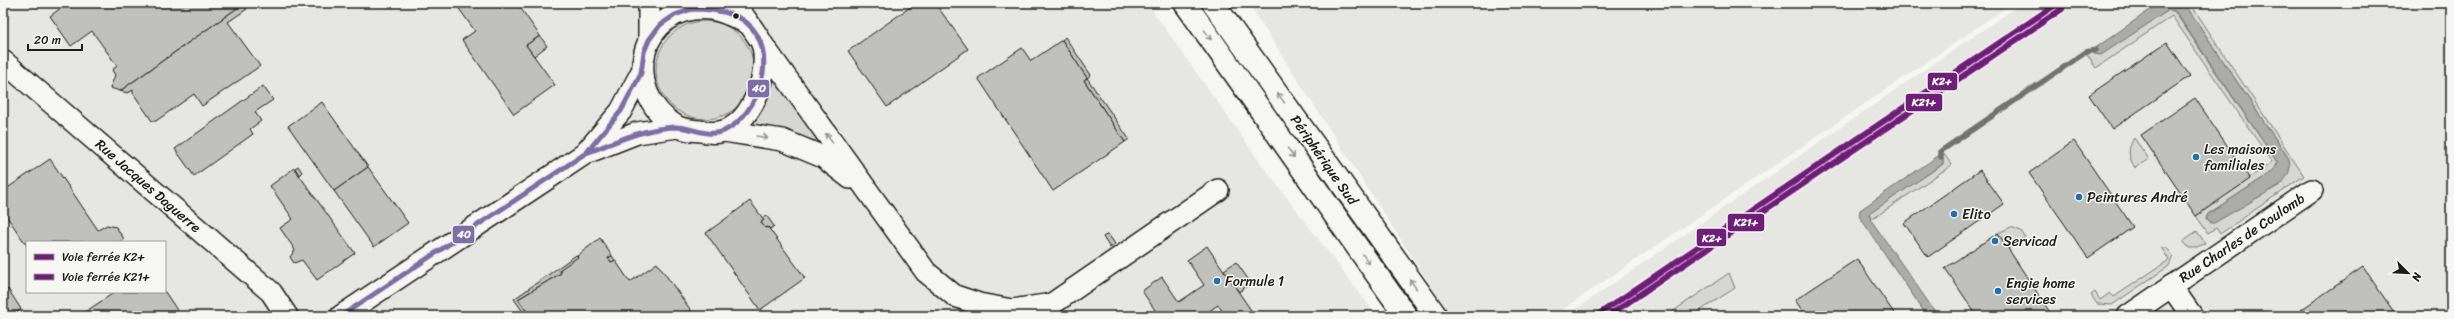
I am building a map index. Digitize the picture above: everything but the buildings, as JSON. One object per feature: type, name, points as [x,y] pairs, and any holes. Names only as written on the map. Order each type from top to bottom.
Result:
[{"type":"highway","name":"Périphérique Sud","points":[[1185,3],[1406,316]]},
{"type":"highway","name":"Périphérique Sud","points":[[1213,3],[1436,316]]},
{"type":"street","points":[[649,3],[649,40]]},
{"type":"street","points":[[735,3],[746,23],[926,272],[955,296],[978,304],[1012,310],[1052,304],[1218,190]]},
{"type":"street","points":[[586,153],[621,110],[641,73],[644,52],[649,40],[660,25],[675,15],[692,9],[710,9],[728,14],[746,23]]},
{"type":"street","points":[[724,132],[746,113],[758,96],[765,61],[762,44]]},
{"type":"street","name":"Rue Jacques Daguerre","points":[[3,61],[271,292],[287,316]]},
{"type":"street","points":[[641,73],[649,100],[659,113],[678,127]]},
{"type":"street","points":[[341,316],[586,153],[637,133],[678,127],[712,133],[724,132],[782,140],[823,157],[868,192]]},
{"type":"street","name":"Rue Charles de Coulomb","points":[[2128,316],[2312,190]]},
{"type":"street","name":"Rue Charles de Coulomb","points":[[2171,286],[2192,316]]},
{"type":"shaded area","points":[[3,3],[1147,3],[1262,165],[1377,316],[3,316]]},
{"type":"shaded area","points":[[659,3],[681,3],[658,16]]},
{"type":"shaded area","points":[[1248,3],[2013,3],[1553,316],[1450,316]]},
{"type":"shaded area","points":[[2022,3],[2451,3],[2451,316],[1566,316]]},
{"type":"shaded area","points":[[2160,3],[2184,3],[2289,159],[2290,163],[2288,174],[2280,185],[2214,223],[2209,223],[2206,219],[2208,214],[2272,172],[2277,162],[2175,11],[2169,10],[2101,55],[2094,54],[2098,46]]},
{"type":"shaded area","points":[[2184,3],[2190,3],[2304,176],[2220,234],[2216,228],[2208,233],[2196,216],[2272,162],[2172,16],[2096,68],[2087,55],[2098,46],[2094,54],[2169,10],[2174,11],[2277,162],[2272,172],[2208,214],[2206,219],[2209,223],[2289,159]]},
{"type":"shaded area","points":[[705,21],[724,25],[740,35],[750,51],[754,70],[750,89],[740,105],[724,115],[705,119],[686,115],[670,105],[660,89],[656,70],[660,51],[670,35],[686,25]]},
{"type":"shaded area","points":[[775,78],[818,139],[817,141],[750,124],[766,102]]},
{"type":"shaded area","points":[[2134,138],[2149,159],[2135,168],[2129,153],[2130,146]]},
{"type":"shaded area","points":[[1943,153],[1952,165],[1871,220],[1869,213],[1943,164],[1943,158],[1938,156]]},
{"type":"shaded area","points":[[1938,156],[1943,158],[1943,164],[1869,214],[1871,220],[1938,316],[1927,316],[1859,216],[1860,210]]},
{"type":"shaded area","points":[[2011,227],[2021,231],[2025,237],[2008,249],[1998,233]]},
{"type":"shaded area","points":[[2197,231],[2205,243],[2195,248],[2189,248],[2183,241]]},
{"type":"shaded area","points":[[2161,247],[2168,249],[2173,256],[2169,266],[2112,305],[2097,304],[2091,295],[2095,292],[2100,300],[2110,293],[2114,297],[2169,260]]},
{"type":"shaded area","points":[[1729,273],[1735,288],[1692,316],[1666,316]]},
{"type":"waterway","points":[[1941,157],[1941,151],[2086,52],[2096,50]]},
{"type":"rail line","name":"K2+","points":[[1596,316],[2058,3]]},
{"type":"rail line","name":"K21+","points":[[1608,316],[2062,9]]},
{"type":"transit line","name":"40","points":[[692,9],[713,10],[728,13],[747,23],[757,35],[762,49],[764,65],[756,97],[747,111],[737,123],[718,133],[706,133],[682,127],[664,128],[630,136],[586,153],[621,111],[641,73],[644,52],[649,40],[660,25],[675,15],[692,9]]},
{"type":"transit line","name":"40","points":[[341,316],[586,153]]},
{"type":"place","name":"Les maisons familiales","points":[[2196,157]]},
{"type":"place","name":"Peintures André","points":[[2079,197]]},
{"type":"place","name":"Elito","points":[[1954,214]]},
{"type":"place","name":"Servicad","points":[[1995,241]]},
{"type":"place","name":"Formule 1","points":[[1217,281]]},
{"type":"place","name":"Engie home services","points":[[1998,291]]}]
